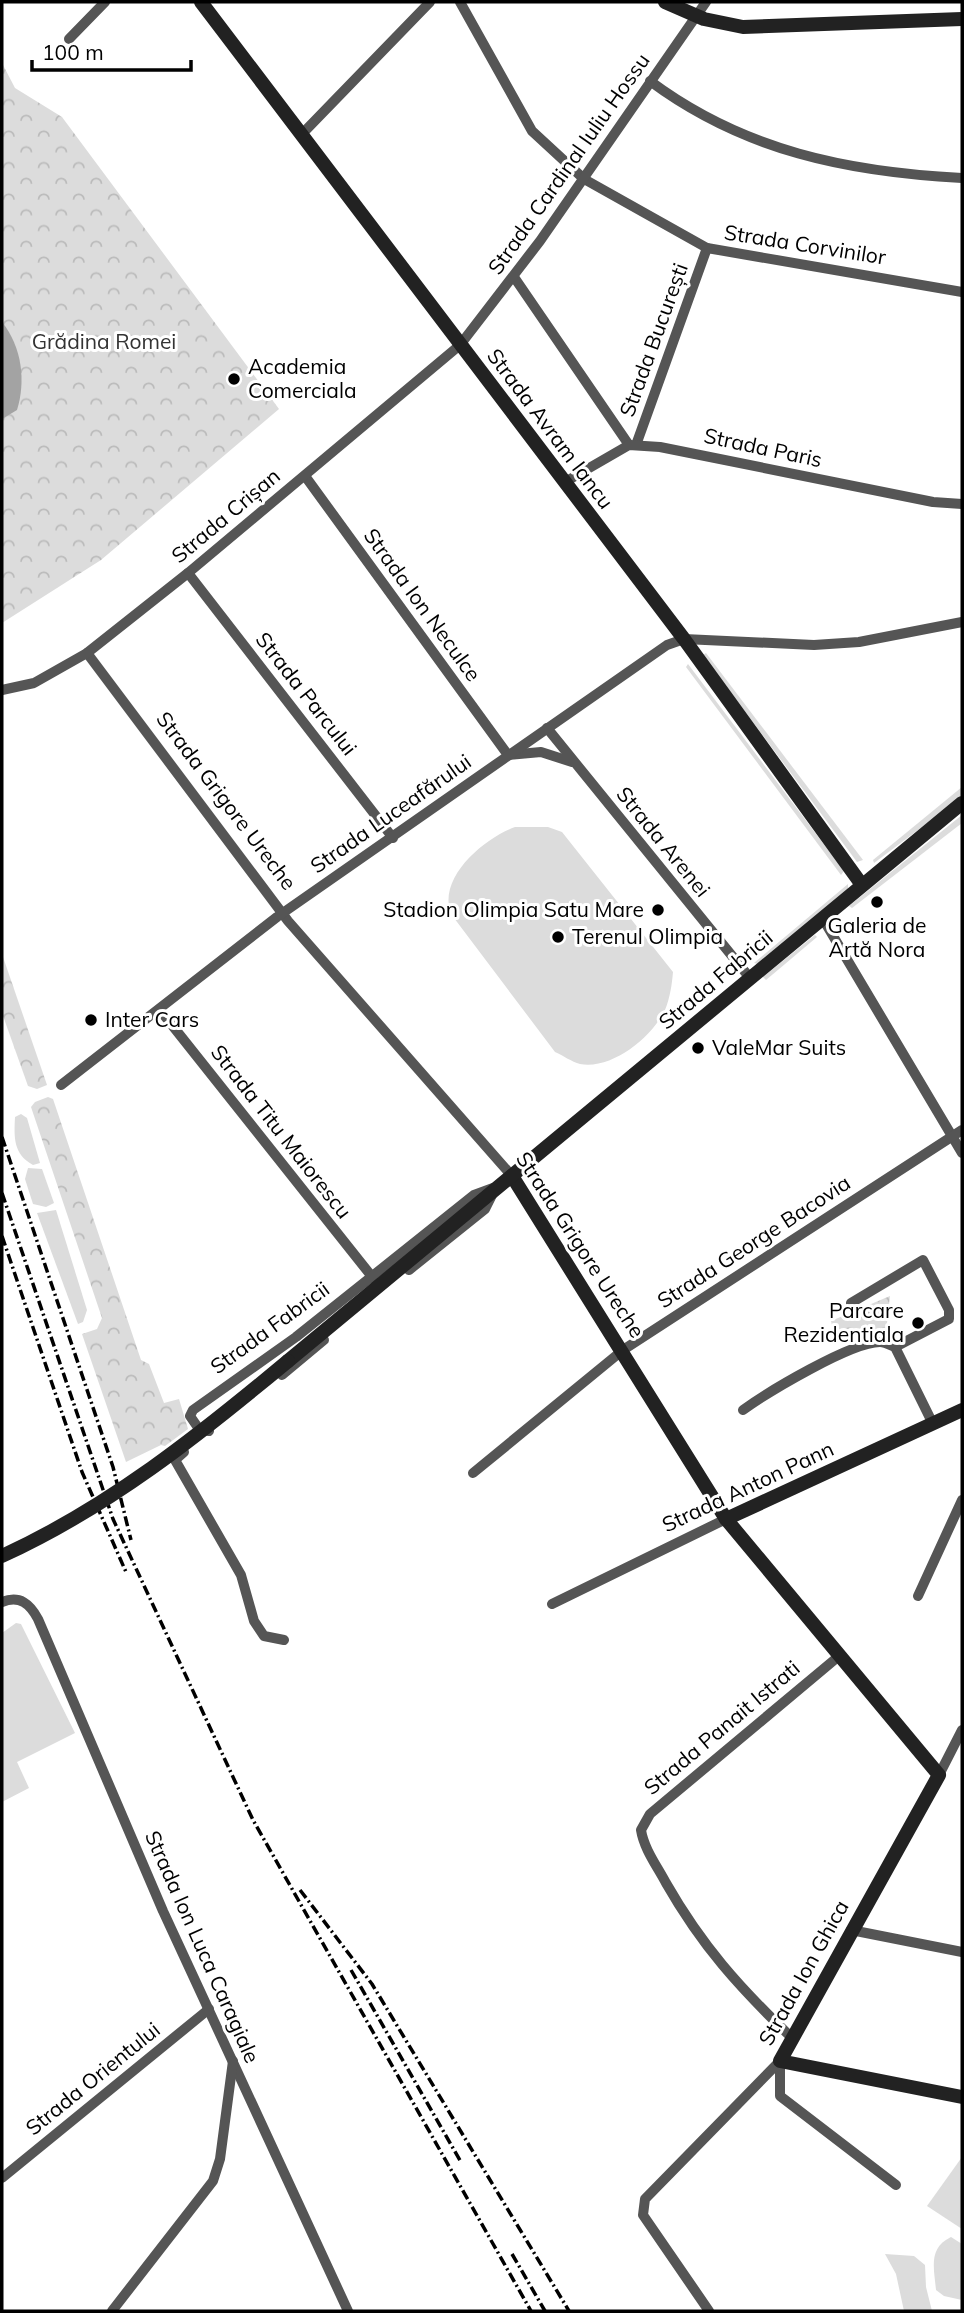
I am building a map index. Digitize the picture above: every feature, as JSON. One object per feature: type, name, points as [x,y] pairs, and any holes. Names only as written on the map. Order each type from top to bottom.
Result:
[{"type":"street","points":[[69,39],[105,2]]},
{"type":"street","name":"Strada Avram Iancu","points":[[201,2],[684,639],[862,885]]},
{"type":"street","points":[[302,134],[430,2]]},
{"type":"street","name":"Strada Corvinilor","points":[[460,2],[532,131],[583,179],[707,248],[962,292]]},
{"type":"street","points":[[665,2],[697,17],[723,25],[743,27],[962,19]]},
{"type":"street","name":"Strada Cardinal Iuliu Hossu","points":[[460,345],[514,277],[706,2]]},
{"type":"street","points":[[650,81],[744,137],[794,155],[865,169],[962,178]]},
{"type":"street","name":"Strada București","points":[[632,445],[707,248]]},
{"type":"street","points":[[514,277],[632,445],[565,482]]},
{"type":"street","name":"Strada Crișan","points":[[2,690],[34,683],[87,653],[305,477],[460,345]]},
{"type":"street","name":"Strada Paris","points":[[632,445],[660,447],[933,502],[962,504]]},
{"type":"street","name":"Strada Ion Neculce","points":[[305,477],[508,755]]},
{"type":"street","name":"Strada Parcului","points":[[188,573],[393,838]]},
{"type":"street","points":[[684,639],[814,645],[859,642],[962,622]]},
{"type":"street","name":"Strada Luceafărului","points":[[61,1085],[283,913],[667,645],[684,639]]},
{"type":"street","name":"Strada Grigore Ureche","points":[[87,653],[283,913],[512,1176],[726,1519],[939,1775]]},
{"type":"street","name":"Strada Arenei","points":[[547,728],[750,978]]},
{"type":"street","points":[[508,755],[541,752],[572,762]]},
{"type":"street","name":"Strada Fabricii","points":[[2,1556],[77,1518],[148,1474],[288,1362],[962,803]]},
{"type":"street","points":[[823,919],[957,1132],[962,1153]]},
{"type":"street","name":"Strada Titu Maiorescu","points":[[160,1010],[373,1278]]},
{"type":"street","name":"Strada George Bacovia","points":[[473,1473],[623,1350],[957,1132]]},
{"type":"street","name":"Strada Fabricii","points":[[495,1188],[485,1209],[212,1431],[199,1429],[190,1416],[193,1410],[373,1278],[474,1195],[495,1188]]},
{"type":"street","points":[[851,1303],[923,1260],[949,1310],[949,1319],[895,1348]]},
{"type":"street","points":[[743,1410],[768,1393],[843,1354],[881,1342],[895,1348],[933,1424]]},
{"type":"street","name":"Strada Anton Pann","points":[[552,1604],[726,1519],[962,1410]]},
{"type":"street","points":[[212,1431],[175,1460],[241,1575],[254,1620],[264,1636],[284,1640]]},
{"type":"street","points":[[918,1596],[962,1500]]},
{"type":"street","name":"Strada Ion Luca Caragiale","points":[[2,1602],[21,1600],[31,1606],[38,1619],[163,1910],[348,2311]]},
{"type":"street","name":"Strada Panait Istrati","points":[[791,2037],[743,1992],[693,1930],[646,1846],[641,1829],[650,1814],[839,1656]]},
{"type":"street","name":"Strada Ion Ghica","points":[[709,2311],[643,2215],[645,2199],[780,2061],[962,1735]]},
{"type":"street","points":[[851,1930],[962,1952]]},
{"type":"street","name":"Strada Orientului","points":[[2,2178],[209,2009]]},
{"type":"street","points":[[112,2311],[213,2181],[220,2159],[233,2061]]},
{"type":"street","points":[[897,2185],[780,2096],[780,2061],[962,2097]]},
{"type":"green space","name":"Grădina Romei","points":[[2,63],[15,88],[62,117],[279,409],[101,560],[2,623]]},
{"type":"green space","points":[[706,653],[863,860],[857,862],[703,655]]},
{"type":"green space","points":[[688,664],[844,871],[841,875],[686,667]]},
{"type":"green space","points":[[962,787],[962,797],[874,863],[873,860]]},
{"type":"green space","points":[[962,815],[962,823],[852,908],[849,906]]},
{"type":"green space","points":[[515,827],[548,827],[562,832],[673,972],[668,1001],[659,1020],[641,1041],[618,1057],[592,1065],[574,1062],[555,1052],[451,914],[448,900],[457,873],[490,840]]},
{"type":"green space","points":[[848,884],[848,889],[758,964],[754,963]]},
{"type":"green space","points":[[815,935],[817,937],[766,980],[763,977]]},
{"type":"green space","points":[[2,954],[47,1085],[37,1089],[28,1086],[2,1013]]},
{"type":"green space","points":[[48,1097],[53,1099],[141,1360],[149,1364],[164,1403],[179,1399],[188,1429],[165,1446],[161,1445],[126,1462],[82,1334],[97,1329],[102,1318],[31,1107],[35,1102]]},
{"type":"green space","points":[[21,1114],[27,1118],[40,1163],[33,1165],[26,1161],[18,1150],[15,1117]]},
{"type":"green space","points":[[28,1168],[42,1169],[54,1203],[46,1207],[33,1204],[25,1179]]},
{"type":"green space","points":[[56,1210],[87,1310],[83,1322],[78,1324],[37,1213]]},
{"type":"green space","points":[[890,1296],[886,1332],[833,1330],[831,1321]]},
{"type":"green space","points":[[16,1623],[21,1624],[75,1733],[17,1762],[29,1788],[2,1802],[2,1633]]},
{"type":"green space","points":[[962,2157],[962,2229],[927,2206]]},
{"type":"green space","points":[[951,2237],[962,2244],[962,2300],[944,2296],[936,2290],[934,2259],[939,2247]]},
{"type":"green space","points":[[885,2254],[914,2256],[925,2265],[926,2287],[932,2311],[904,2311],[896,2274]]},
{"type":"shaded area","points":[[2,322],[18,353],[21,388],[17,410],[2,419]]},
{"type":"railway","points":[[2,1137],[113,1467],[131,1540]]},
{"type":"railway","points":[[2,1193],[113,1519],[253,1820],[531,2311]]},
{"type":"railway","points":[[2,1236],[82,1472],[126,1572]]},
{"type":"railway","points":[[300,1890],[372,1984],[569,2311]]},
{"type":"railway","points":[[351,1970],[461,2162]]},
{"type":"railway","points":[[512,2254],[545,2311]]},
{"type":"place","name":"Academia Comerciala","points":[[234,379]]},
{"type":"place","name":"Galeria de Artă Nora","points":[[877,902]]},
{"type":"place","name":"Stadion Olimpia Satu Mare","points":[[658,910]]},
{"type":"place","name":"Terenul Olimpia","points":[[558,937]]},
{"type":"place","name":"Inter Cars","points":[[91,1020]]},
{"type":"place","name":"ValeMar Suits","points":[[698,1048]]},
{"type":"place","name":"Parcare Rezidentiala","points":[[918,1323]]}]
